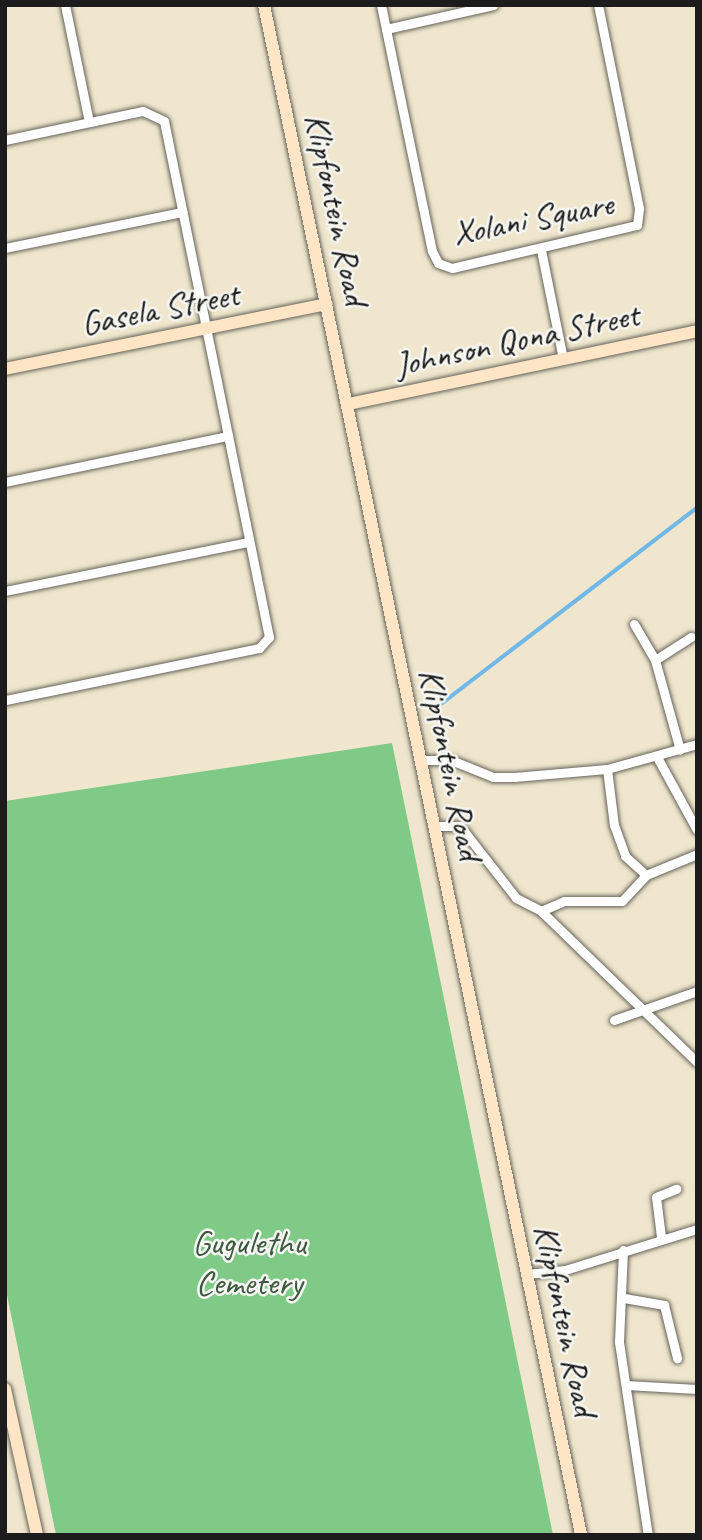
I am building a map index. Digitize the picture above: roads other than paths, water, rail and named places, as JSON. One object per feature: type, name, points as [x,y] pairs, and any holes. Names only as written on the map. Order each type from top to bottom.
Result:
[{"type":"main road","name":"Klipfontein Road","points":[[264,5],[349,404],[580,1535]]},
{"type":"main road","name":"Gasela Street","points":[[5,369],[327,304]]},
{"type":"main road","name":"Johnson Qona Street","points":[[349,404],[697,331]]},
{"type":"main road","points":[[5,1389],[37,1535]]},
{"type":"street","points":[[65,5],[89,122]]},
{"type":"street","name":"Xolani Square","points":[[381,5],[435,259],[452,268],[626,232],[639,220],[598,5]]},
{"type":"street","points":[[386,29],[491,5]]},
{"type":"street","points":[[5,140],[149,111],[161,117],[269,641],[259,649],[5,700]]},
{"type":"street","points":[[5,248],[182,212]]},
{"type":"street","points":[[541,250],[563,359]]},
{"type":"street","points":[[5,482],[228,436]]},
{"type":"street","points":[[5,591],[249,542]]},
{"type":"street","points":[[635,624],[655,660],[680,750]]},
{"type":"street","points":[[655,660],[691,637]]},
{"type":"street","points":[[420,760],[452,760],[504,777],[607,769],[697,744]]},
{"type":"street","points":[[657,757],[697,830]]},
{"type":"street","points":[[607,769],[614,825],[625,856],[646,875]]},
{"type":"street","points":[[434,826],[460,827],[516,898],[541,911],[640,1010],[697,1062]]},
{"type":"street","points":[[541,911],[564,901],[622,901],[646,875],[697,854]]},
{"type":"street","points":[[614,1020],[697,991]]},
{"type":"street","points":[[661,1237],[656,1197],[677,1189]]},
{"type":"street","points":[[527,1275],[565,1270],[661,1237],[697,1228]]},
{"type":"street","points":[[623,1250],[624,1298],[618,1327],[648,1535]]},
{"type":"street","points":[[624,1298],[664,1305],[677,1358]]},
{"type":"street","points":[[626,1385],[697,1389]]},
{"type":"waterway","points":[[436,708],[697,508]]},
{"type":"park label","name":"Gugulethu Cemetery","points":[[249,1263]]}]
